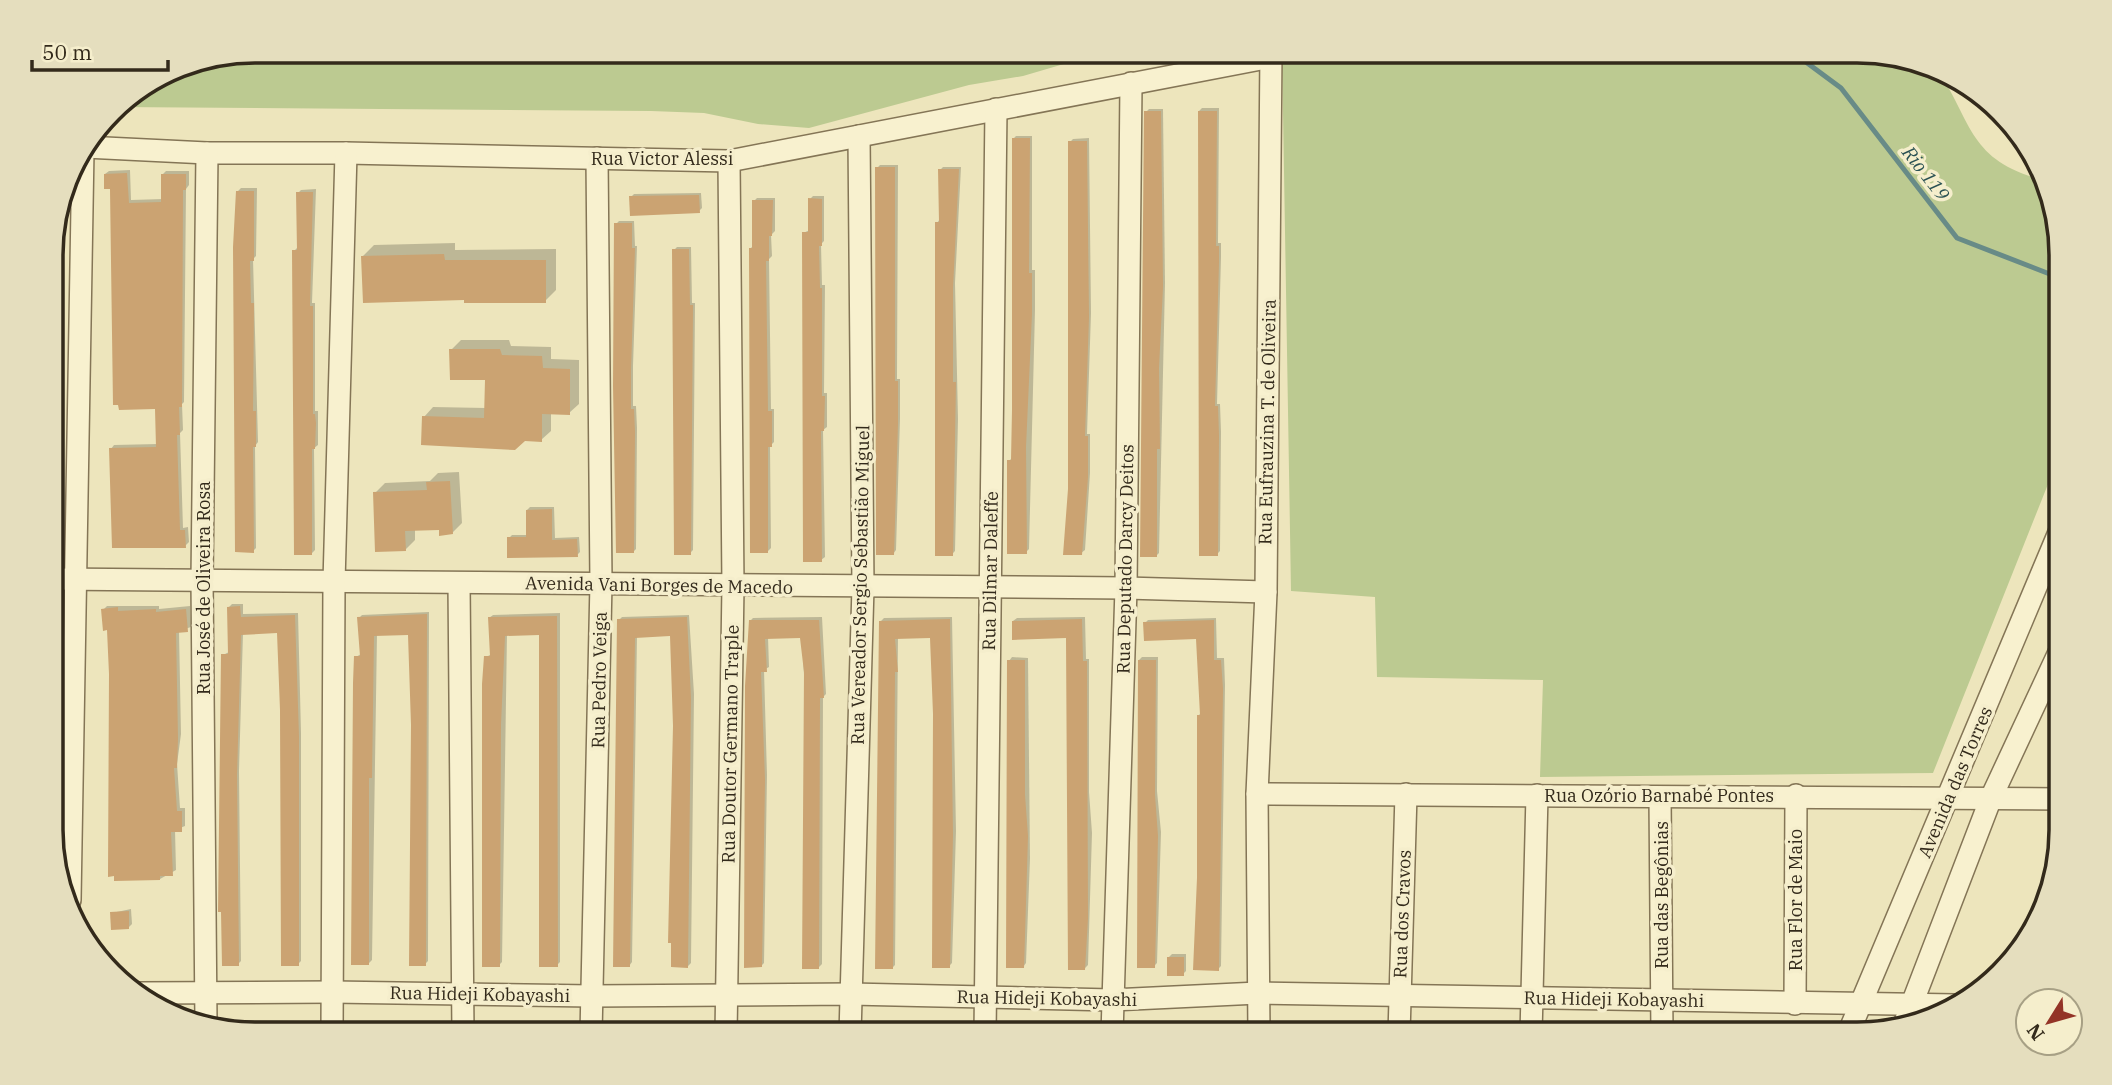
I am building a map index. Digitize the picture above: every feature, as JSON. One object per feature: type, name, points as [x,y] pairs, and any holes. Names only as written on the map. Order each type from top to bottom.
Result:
[{"type":"street","name":"Rua Victor Alessi","points":[[94,149],[729,161],[1228,63]]},
{"type":"street","name":"Rua Eufrauzina T. de Oliveira","points":[[1259,1022],[1257,794],[1266,592],[1271,63]]},
{"type":"street","name":"Rua Deputado Darcy Deitos","points":[[1112,1022],[1126,588],[1131,83]]},
{"type":"street","name":"Rua Dilmar Daleffe","points":[[985,1022],[996,109]]},
{"type":"street","name":"Rua Vereador Sergio Sebastião Miguel","points":[[850,1022],[863,587],[859,136]]},
{"type":"street","name":"Rua José de Oliveira Rosa","points":[[206,1015],[202,580],[207,153]]},
{"type":"street","points":[[332,1022],[334,582],[346,153]]},
{"type":"street","name":"Rua Pedro Veiga","points":[[591,1022],[601,583],[597,158]]},
{"type":"street","name":"Rua Doutor Germano Traple","points":[[726,1022],[733,586],[729,161]]},
{"type":"street","points":[[70,881],[84,169]]},
{"type":"street","name":"Avenida Vani Borges de Macedo","points":[[63,579],[1126,588],[1266,592]]},
{"type":"street","points":[[459,583],[463,1022]]},
{"type":"street","name":"Avenida das Torres","points":[[1853,1022],[1949,796],[2049,586]]},
{"type":"street","points":[[1909,1013],[1991,798],[2049,674]]},
{"type":"street","name":"Rua Ozório Barnabé Pontes","points":[[1257,794],[1949,796],[2049,799]]},
{"type":"street","name":"Rua dos Cravos","points":[[1399,1022],[1406,794]]},
{"type":"street","points":[[1531,1022],[1537,795]]},
{"type":"street","name":"Rua Flor de Maio","points":[[1795,1004],[1796,796]]},
{"type":"street","name":"Rua das Begônias","points":[[1660,797],[1662,1022]]},
{"type":"street","name":"Rua Hideji Kobayashi","points":[[154,993],[333,992],[592,996],[851,994],[1112,1000],[1258,993],[1860,1005],[1909,1013]]},
{"type":"green space","points":[[255,63],[1067,63],[1023,76],[969,85],[809,128],[758,124],[704,113],[133,107],[148,95],[193,73],[217,67]]},
{"type":"green space","points":[[1282,63],[1882,65],[1919,73],[1948,86],[1966,121],[1985,149],[1998,161],[2032,176],[2042,205],[2049,255],[2049,482],[1933,773],[1540,777],[1543,680],[1377,677],[1375,597],[1291,591]]},
{"type":"building","points":[[1144,111],[1161,111],[1163,287],[1159,368],[1160,449],[1157,449],[1157,557],[1140,557]]},
{"type":"building","points":[[1198,111],[1217,111],[1216,246],[1219,246],[1219,262],[1215,406],[1218,406],[1219,436],[1218,556],[1199,556]]},
{"type":"building","points":[[1012,138],[1030,138],[1029,273],[1032,273],[1032,314],[1026,447],[1027,554],[1007,554],[1007,460],[1011,460],[1012,410]]},
{"type":"building","points":[[1068,141],[1087,141],[1089,317],[1085,436],[1088,436],[1088,477],[1082,555],[1063,555],[1068,489]]},
{"type":"building","points":[[875,167],[895,167],[895,381],[898,381],[898,423],[894,555],[876,555]]},
{"type":"building","points":[[938,169],[959,169],[953,288],[953,382],[956,382],[953,556],[935,556],[935,222],[939,222]]},
{"type":"building","points":[[127,173],[129,203],[161,202],[161,174],[186,174],[186,190],[183,190],[182,407],[179,407],[180,435],[177,435],[180,530],[185,530],[186,548],[112,548],[109,448],[156,447],[155,409],[119,410],[118,405],[113,405],[110,189],[104,189],[104,174]]},
{"type":"building","points":[[236,191],[254,191],[254,261],[250,261],[251,303],[254,303],[253,411],[256,411],[256,447],[253,447],[254,553],[235,552],[233,247]]},
{"type":"building","points":[[296,192],[313,192],[310,306],[313,306],[313,414],[316,423],[315,449],[312,449],[312,555],[294,555],[292,250],[297,250]]},
{"type":"building","points":[[699,195],[700,213],[630,216],[629,196]]},
{"type":"building","points":[[808,198],[822,199],[822,246],[819,246],[822,288],[822,396],[825,396],[824,431],[821,431],[822,562],[803,562],[802,232],[808,232]]},
{"type":"building","points":[[752,200],[773,200],[772,236],[769,236],[769,261],[766,261],[768,411],[772,411],[772,447],[768,447],[768,553],[750,553],[749,248],[752,248]]},
{"type":"building","points":[[614,223],[632,223],[632,248],[635,248],[631,370],[631,409],[634,409],[635,432],[634,553],[616,553]]},
{"type":"building","points":[[672,249],[689,249],[690,305],[693,305],[691,555],[674,555]]},
{"type":"building","points":[[444,254],[445,260],[546,260],[546,303],[464,303],[464,300],[363,303],[361,256]]},
{"type":"building","points":[[449,349],[500,349],[502,355],[542,356],[543,368],[570,369],[570,415],[542,414],[542,442],[525,441],[515,450],[421,445],[422,416],[484,418],[485,380],[450,380]]},
{"type":"building","points":[[450,481],[453,534],[439,536],[439,530],[405,531],[406,551],[375,552],[373,492],[427,490],[426,482]]},
{"type":"building","points":[[552,509],[552,540],[577,539],[578,557],[507,558],[507,537],[526,537],[526,510]]},
{"type":"building","points":[[240,606],[241,617],[295,615],[299,737],[299,966],[281,966],[277,633],[241,635],[237,776],[239,966],[222,966],[221,912],[218,912],[221,654],[228,654],[227,607]]},
{"type":"building","points":[[118,607],[118,611],[156,609],[156,612],[186,609],[188,632],[176,633],[178,739],[177,768],[174,768],[177,811],[182,811],[182,832],[171,832],[173,876],[160,876],[160,880],[114,881],[114,876],[108,877],[109,674],[107,630],[103,631],[101,609]]},
{"type":"building","points":[[427,614],[426,966],[409,966],[411,725],[408,635],[374,636],[372,778],[369,778],[369,965],[351,965],[353,683],[354,656],[360,656],[357,617]]},
{"type":"building","points":[[557,616],[558,967],[539,967],[539,635],[505,636],[501,724],[500,967],[482,967],[482,684],[484,656],[490,656],[488,617]]},
{"type":"building","points":[[687,617],[691,698],[688,968],[671,967],[671,943],[668,943],[673,726],[670,636],[635,638],[630,967],[613,967],[617,619]]},
{"type":"building","points":[[950,619],[953,835],[950,968],[932,968],[933,714],[930,638],[895,639],[898,672],[895,672],[893,969],[875,969],[879,621]]},
{"type":"building","points":[[1082,619],[1083,661],[1087,661],[1088,918],[1085,970],[1068,970],[1066,638],[1012,640],[1012,621]]},
{"type":"building","points":[[749,620],[819,620],[824,698],[820,698],[819,969],[802,969],[804,672],[800,638],[765,639],[767,672],[761,672],[765,780],[762,967],[744,968],[745,686]]},
{"type":"building","points":[[1214,620],[1214,660],[1221,660],[1223,689],[1219,971],[1193,970],[1197,878],[1197,715],[1200,715],[1196,639],[1144,641],[1143,622]]},
{"type":"building","points":[[1007,660],[1025,660],[1025,795],[1028,836],[1024,968],[1006,968]]},
{"type":"building","points":[[1138,660],[1156,660],[1155,795],[1158,836],[1155,968],[1137,968]]},
{"type":"building","points":[[129,911],[129,929],[111,930],[110,912]]},
{"type":"building","points":[[1167,957],[1184,957],[1184,976],[1167,976]]},
{"type":"waterway","name":"Rio 119","points":[[1807,63],[1841,88],[1957,238],[2049,274]]}]
